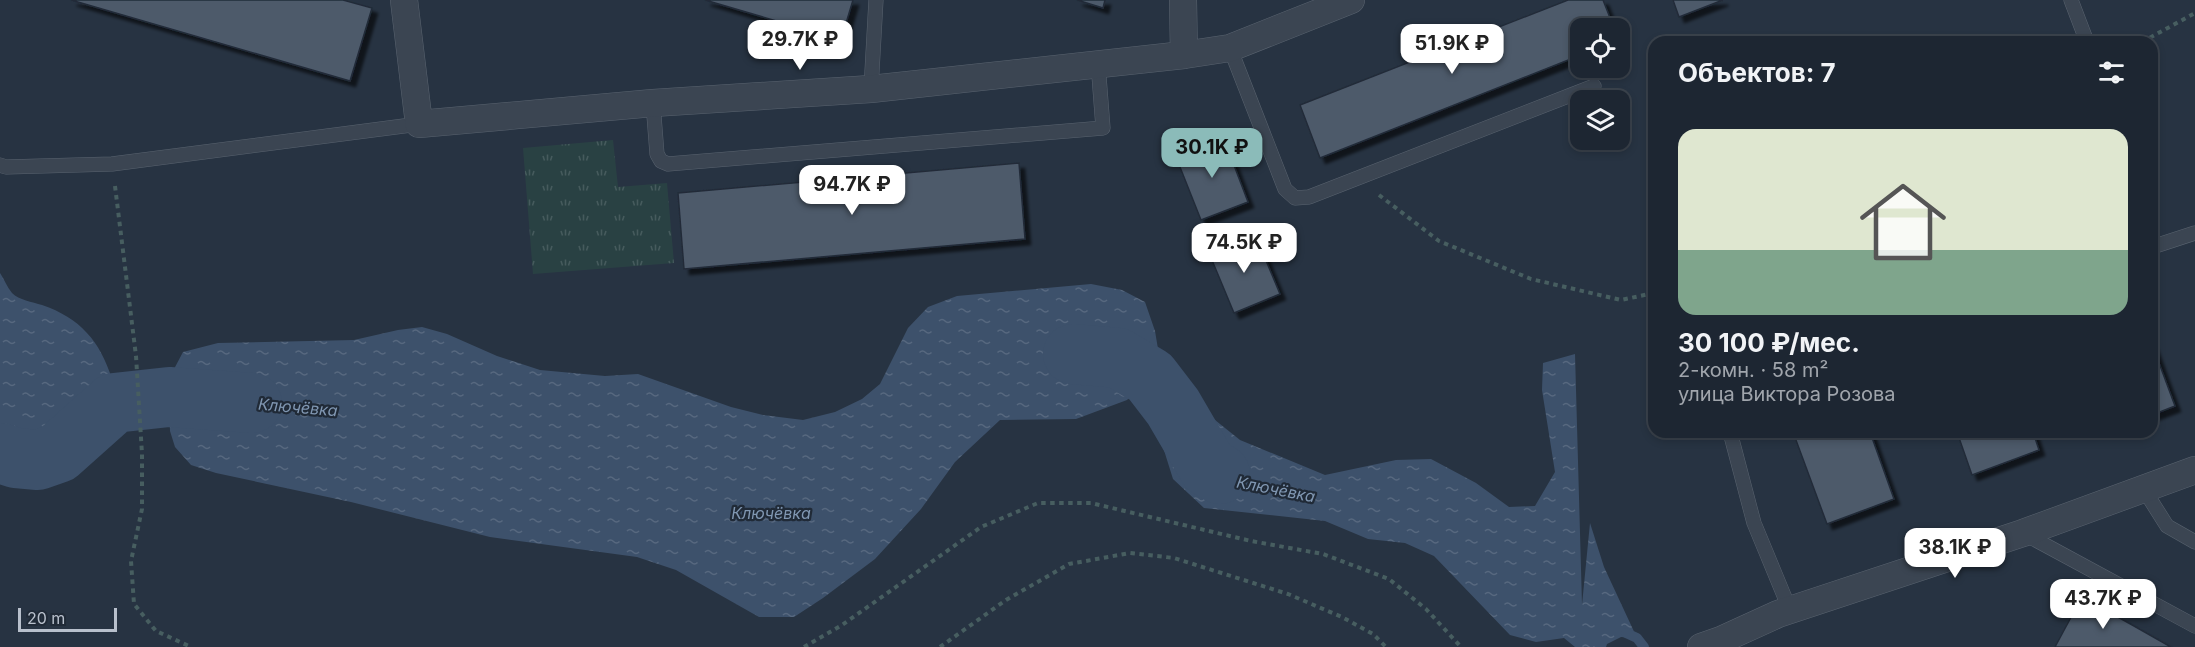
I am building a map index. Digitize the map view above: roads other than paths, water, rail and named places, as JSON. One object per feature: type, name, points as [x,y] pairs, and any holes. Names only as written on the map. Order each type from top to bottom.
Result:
[{"type":"street","points":[[404,0],[419,124],[652,103],[871,89],[1184,55],[1230,48],[1351,0]]},
{"type":"street","points":[[1183,0],[1184,55]]},
{"type":"street","points":[[1701,647],[1790,610],[2024,533],[2195,470]]},
{"type":"lane","points":[[871,89],[876,0]]},
{"type":"lane","points":[[2071,0],[2084,36]]},
{"type":"lane","points":[[1230,48],[1285,189],[1295,198],[1309,197],[1594,86]]},
{"type":"lane","points":[[652,103],[657,154],[660,161],[668,164],[1103,128],[1098,63]]},
{"type":"lane","points":[[0,165],[6,167],[112,164],[419,124]]},
{"type":"lane","points":[[2158,245],[2195,233]]},
{"type":"lane","points":[[1732,438],[1754,523],[1790,610]]},
{"type":"lane","points":[[2142,488],[2167,526],[2195,542]]},
{"type":"lane","points":[[2024,533],[2195,626]]},
{"type":"water","points":[[0,273],[10,291],[15,295],[55,310],[78,324],[87,333],[101,353],[121,400],[121,409],[106,417],[100,438],[78,452],[66,453],[54,463],[38,470],[20,468],[0,459]]},
{"type":"water","name":"Ключёвка","points":[[1091,284],[1122,290],[1145,302],[1155,331],[1159,355],[1150,377],[1127,400],[1076,419],[1000,420],[955,462],[921,509],[875,559],[794,617],[759,617],[676,570],[637,557],[490,537],[351,502],[216,473],[191,465],[175,447],[170,431],[169,397],[173,371],[183,352],[218,343],[354,340],[422,327],[447,334],[497,356],[540,370],[605,376],[638,374],[731,407],[763,415],[803,420],[835,412],[862,399],[880,384],[908,328],[928,307],[957,296]]},
{"type":"water","name":"Ключёвка","points":[[1575,354],[1582,605],[1590,523],[1604,567],[1637,638],[1621,637],[1607,644],[1606,647],[1575,647],[1564,638],[1536,642],[1510,635],[1434,556],[1405,543],[1368,539],[1325,521],[1204,508],[1173,479],[1163,447],[1163,425],[1173,407],[1187,403],[1205,412],[1240,440],[1325,475],[1396,460],[1431,459],[1476,483],[1509,507],[1535,506],[1555,472],[1542,390],[1543,363]]},
{"type":"waterway","name":"Ключёвка","points":[[1073,354],[1118,358],[1150,377],[1173,407],[1208,467],[1220,474]]},
{"type":"waterway","name":"Ключёвка","points":[[0,453],[16,458],[38,460],[58,453],[114,403],[169,397],[252,403]]},
{"type":"waterway","points":[[1626,633],[1637,638],[1644,647]]}]
